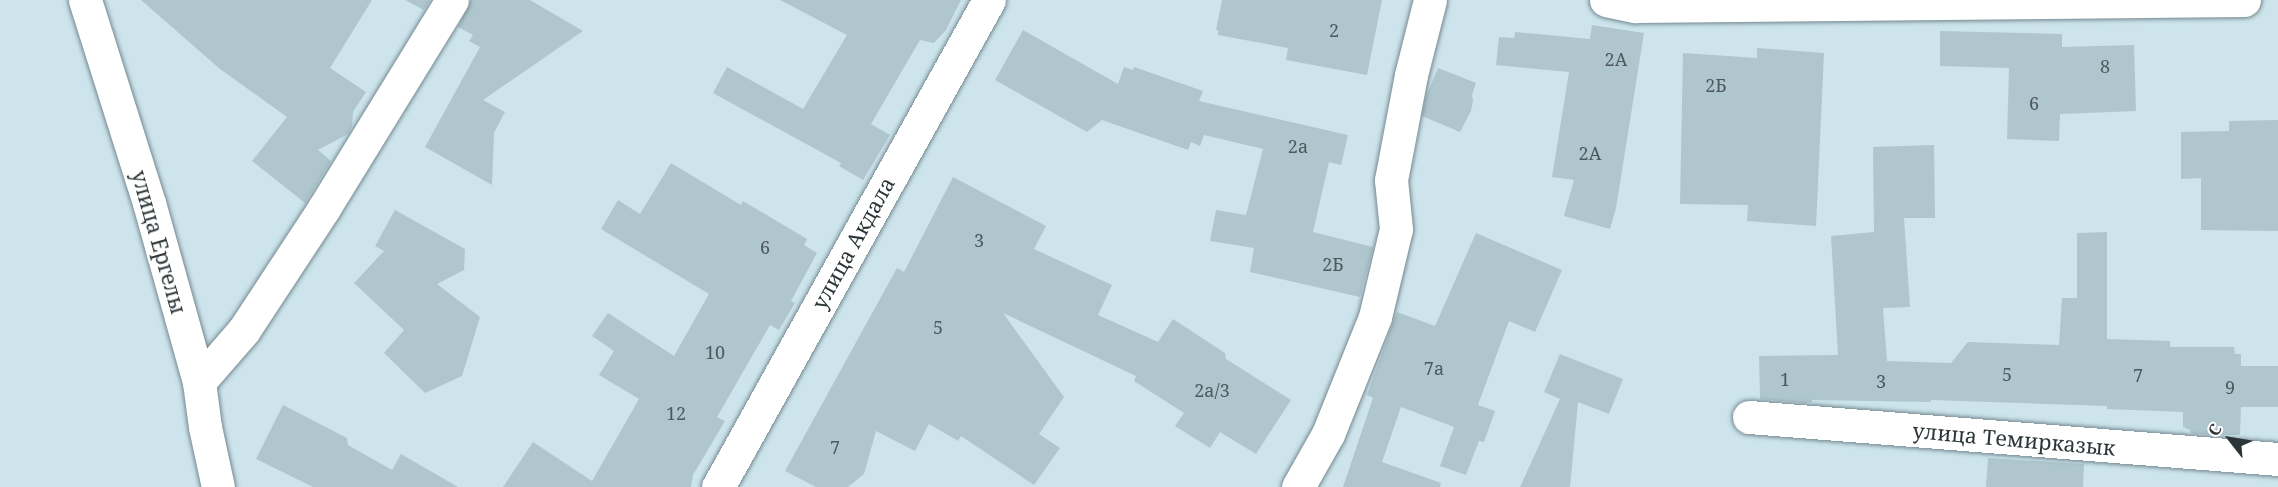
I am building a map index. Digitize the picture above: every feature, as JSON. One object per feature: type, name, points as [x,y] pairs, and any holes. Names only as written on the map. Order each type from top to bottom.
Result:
[{"type":"street","name":"улица Ергелы","points":[[85,0],[149,203],[199,382],[205,427],[218,487]]},
{"type":"street","points":[[199,382],[256,311],[324,208],[452,0]]},
{"type":"street","name":"улица Акдала","points":[[718,487],[989,0]]},
{"type":"street","points":[[1298,487],[1328,434],[1375,317],[1396,229],[1391,180],[1411,75],[1430,0]]},
{"type":"street","points":[[1606,0],[1635,6],[1658,6],[2244,0]]},
{"type":"street","name":"улица Темирказык","points":[[1749,417],[2278,459]]},
{"type":"building","points":[[141,0],[372,0],[330,68],[366,92],[353,112],[352,126],[348,134],[318,150],[331,161],[305,203],[252,161],[287,117],[220,69]]},
{"type":"building","points":[[405,0],[430,0],[424,10]]},
{"type":"building","points":[[471,0],[530,0],[583,31],[483,100],[505,112],[494,133],[492,185],[425,147],[480,47],[469,41],[473,35],[458,27]]},
{"type":"building","points":[[780,0],[961,0],[946,30],[934,43],[920,40],[871,124],[890,135],[863,180],[839,166],[841,163],[713,93],[727,67],[803,109],[847,35]]},
{"type":"building","points":[[1222,0],[1382,0],[1367,75],[1286,60],[1288,48],[1218,35],[1218,30],[1216,30]]},
{"type":"building","points":[[1592,25],[1644,33],[1616,208],[1610,229],[1564,216],[1574,180],[1552,177],[1569,72],[1496,65],[1499,37],[1514,38],[1515,32],[1590,39]]},
{"type":"building","points":[[1023,30],[1118,84],[1124,67],[1133,70],[1134,67],[1203,91],[1199,101],[1348,135],[1341,165],[1329,162],[1313,232],[1373,247],[1360,297],[1250,272],[1254,248],[1210,241],[1216,210],[1246,215],[1263,149],[1204,135],[1200,146],[1191,142],[1188,150],[1102,120],[1087,132],[995,80]]},
{"type":"building","points":[[1940,31],[2062,34],[2062,47],[2134,45],[2136,111],[2060,114],[2059,141],[2007,139],[2009,68],[1940,66]]},
{"type":"building","points":[[1757,48],[1824,53],[1816,226],[1747,221],[1748,205],[1680,204],[1683,53],[1757,58]]},
{"type":"building","points":[[1438,68],[1476,83],[1472,95],[1471,111],[1460,132],[1422,116],[1425,99]]},
{"type":"building","points":[[2278,120],[2278,231],[2201,230],[2201,178],[2181,179],[2181,132],[2229,131],[2229,121]]},
{"type":"building","points":[[1934,145],[1935,218],[1904,218],[1910,307],[1883,308],[1887,361],[1951,363],[1968,342],[2059,345],[2062,298],[2077,298],[2077,233],[2107,232],[2107,339],[2170,341],[2170,347],[2234,347],[2235,354],[2241,354],[2241,366],[2278,366],[2278,407],[2241,407],[2240,435],[2212,435],[2191,433],[2183,427],[2183,412],[2107,409],[2107,406],[1931,400],[1931,402],[1812,400],[1812,402],[1805,403],[1760,399],[1759,356],[1838,355],[1831,236],[1874,232],[1873,147]]},
{"type":"building","points":[[671,163],[741,205],[743,201],[807,239],[804,245],[817,253],[791,301],[795,303],[779,330],[770,325],[717,417],[725,421],[693,475],[691,487],[503,487],[533,442],[592,481],[639,399],[599,375],[614,351],[592,336],[608,313],[674,356],[709,294],[601,229],[618,200],[640,214]]},
{"type":"building","points":[[953,177],[1046,226],[1034,249],[1112,285],[1098,315],[1158,342],[1173,319],[1225,353],[1226,359],[1291,400],[1256,454],[1220,432],[1210,448],[1175,426],[1184,413],[1134,381],[1136,376],[1003,313],[1064,397],[1039,434],[1060,448],[1034,485],[961,436],[958,441],[929,424],[915,451],[876,431],[864,474],[848,487],[816,487],[785,471],[897,268],[904,272]]},
{"type":"building","points":[[395,210],[465,249],[464,270],[437,284],[480,317],[462,376],[425,393],[384,353],[404,330],[354,283],[384,251],[375,246]]},
{"type":"building","points":[[1476,233],[1562,270],[1535,332],[1509,321],[1478,405],[1495,411],[1484,442],[1479,441],[1466,475],[1440,466],[1454,427],[1401,407],[1382,462],[1441,483],[1440,487],[1343,487],[1373,398],[1367,395],[1397,312],[1435,326]]},
{"type":"building","points":[[1560,354],[1623,379],[1609,414],[1578,402],[1570,487],[1520,487],[1560,399],[1544,392]]},
{"type":"building","points":[[283,405],[347,438],[348,445],[392,470],[401,454],[458,487],[313,487],[256,459]]},
{"type":"building","points":[[1988,458],[2084,464],[2083,487],[1986,487]]}]
